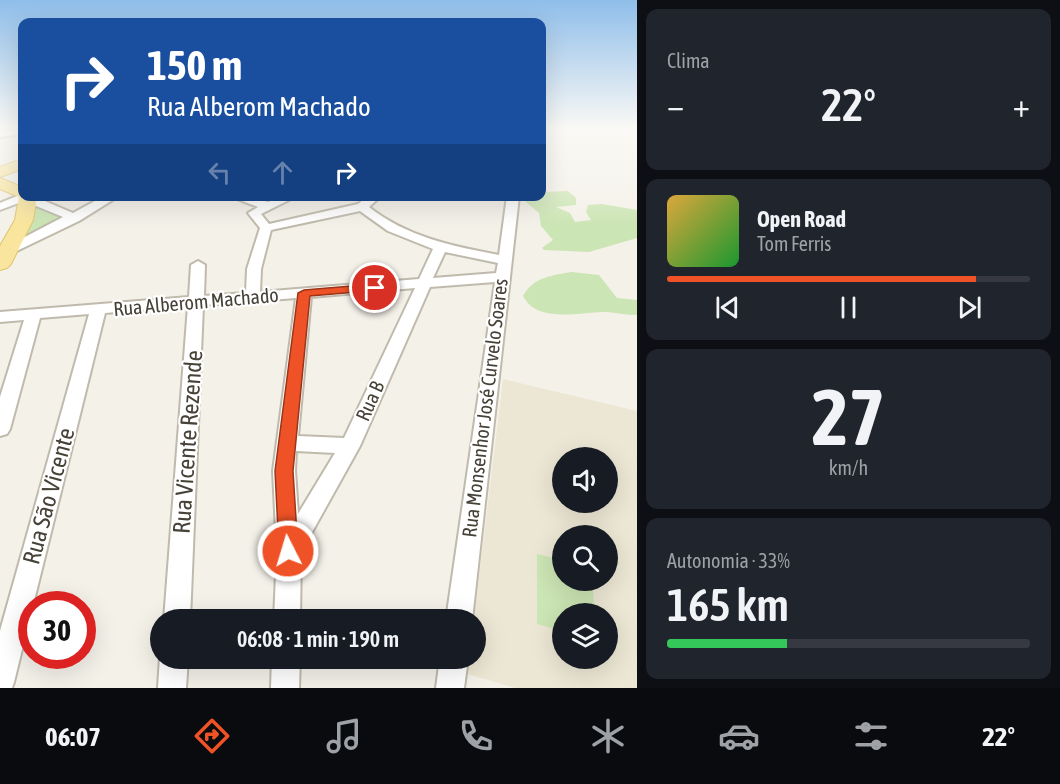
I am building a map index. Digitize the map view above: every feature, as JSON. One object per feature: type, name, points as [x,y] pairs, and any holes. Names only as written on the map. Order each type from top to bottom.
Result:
[{"type":"main road","points":[[0,171],[13,161]]},
{"type":"main road","points":[[0,183],[18,194]]},
{"type":"main road","points":[[2,254],[24,220],[26,201]]},
{"type":"street","points":[[0,207],[20,201]]},
{"type":"street","points":[[31,201],[75,218]]},
{"type":"street","points":[[2,254],[105,201]]},
{"type":"street","points":[[251,201],[268,206]]},
{"type":"street","points":[[266,228],[254,213],[280,201]]},
{"type":"street","points":[[266,228],[362,207],[369,201]]},
{"type":"street","name":"Rua Monsenhor José Curvelo Soares","points":[[460,609],[512,201]]},
{"type":"street","points":[[362,207],[390,227],[502,268]]},
{"type":"street","points":[[254,297],[254,269],[266,228]]},
{"type":"street","name":"Rua B","points":[[288,551],[350,446],[441,246]]},
{"type":"street","name":"Rua Vicente Rezende","points":[[178,609],[198,265]]},
{"type":"street","name":"Rua Alberom Machado","points":[[0,317],[423,284],[502,268]]},
{"type":"street","points":[[287,609],[288,551],[284,493],[286,443],[304,293]]},
{"type":"street","name":"Rua São Vicente","points":[[0,682],[98,311]]},
{"type":"street","points":[[0,429],[33,315]]},
{"type":"street","points":[[286,443],[350,446]]},
{"type":"street","points":[[172,688],[173,669]]},
{"type":"street","points":[[285,688],[286,669]]},
{"type":"shaded area","points":[[503,379],[637,411],[637,688],[515,688],[467,674],[468,669],[486,669],[486,609],[475,609]]},
{"type":"green space","points":[[568,191],[576,198],[576,205],[556,207],[570,213],[575,222],[591,220],[586,212],[588,205],[602,204],[637,210],[637,238],[589,252],[544,250],[542,248],[553,240],[541,226],[539,213],[525,201],[546,201],[546,192]]},
{"type":"green space","points":[[33,205],[66,218],[18,246]]},
{"type":"green space","points":[[572,272],[599,275],[617,298],[637,300],[637,315],[608,312],[550,314],[530,305],[523,296],[538,281]]},
{"type":"green space","points":[[537,554],[552,558],[552,591],[593,591],[594,603],[552,603],[552,628],[537,624]]},
{"type":"route","points":[[288,551],[284,471],[304,293],[375,288]]}]
